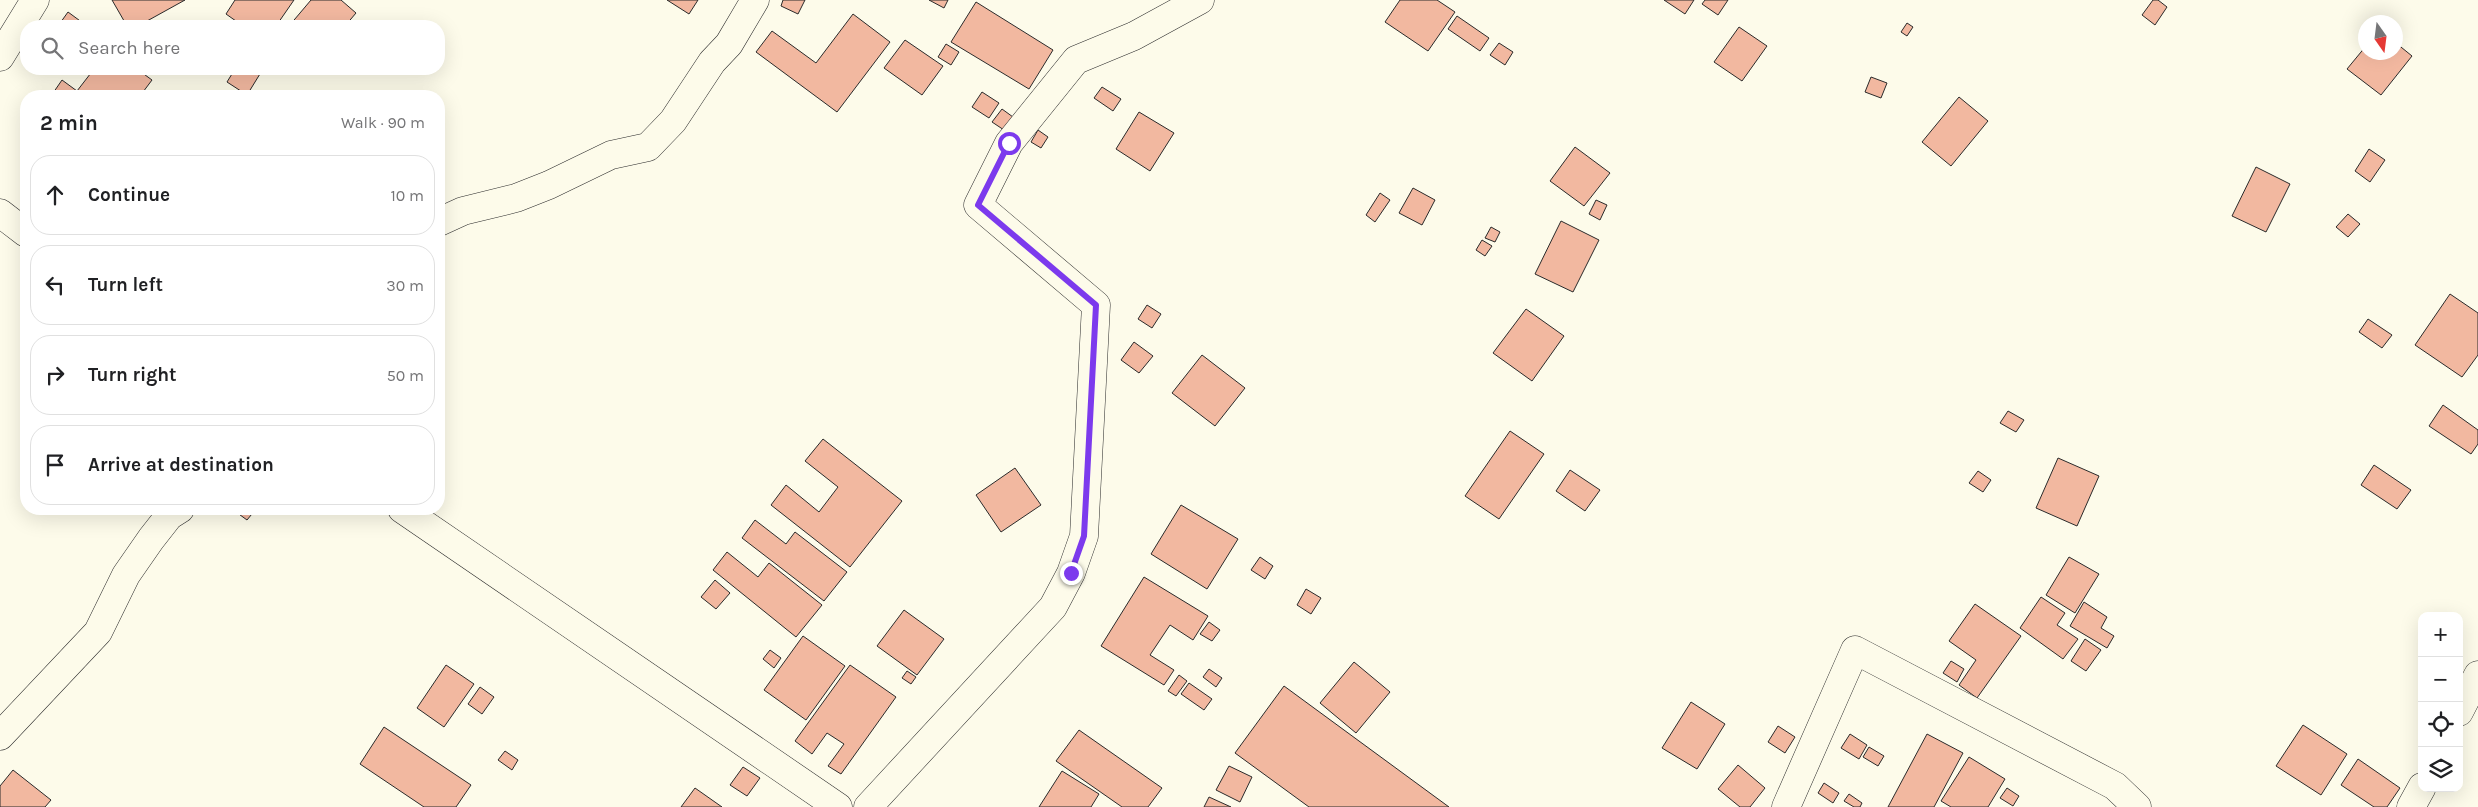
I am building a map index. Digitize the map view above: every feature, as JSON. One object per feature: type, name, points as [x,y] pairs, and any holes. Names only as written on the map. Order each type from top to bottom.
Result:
[{"type":"street","points":[[23,20],[35,0]]},
{"type":"street","points":[[445,219],[463,211],[524,194],[611,155],[648,146],[673,121],[712,62],[729,44],[755,0]]},
{"type":"street","points":[[868,807],[1053,607],[1071,573],[1084,536],[1096,305],[978,205],[1009,143],[1076,60],[1134,36],[1200,0]]},
{"type":"street","points":[[0,57],[20,24]]},
{"type":"street","points":[[0,213],[20,228]]},
{"type":"street","points":[[0,736],[98,632],[126,575],[171,515]]},
{"type":"street","points":[[411,515],[838,807]]},
{"type":"street","points":[[1786,807],[1855,650],[2109,796],[2137,807]]},
{"type":"street","points":[[2463,704],[2478,675]]},
{"type":"street","points":[[2412,807],[2420,792]]},
{"type":"building","points":[[112,0],[185,0],[149,20],[124,20]]},
{"type":"building","points":[[235,0],[294,0],[280,20],[234,20],[226,14]]},
{"type":"building","points":[[311,0],[341,0],[356,13],[350,20],[294,20]]},
{"type":"building","points":[[667,0],[698,0],[689,14]]},
{"type":"building","points":[[783,0],[805,0],[798,14],[781,6]]},
{"type":"building","points":[[929,0],[948,0],[944,8]]},
{"type":"building","points":[[1400,0],[1437,0],[1455,12],[1428,51],[1385,22]]},
{"type":"building","points":[[1664,0],[1694,0],[1685,14]]},
{"type":"building","points":[[1705,0],[1728,0],[1718,15],[1702,4]]},
{"type":"building","points":[[2153,0],[2158,0],[2167,7],[2155,25],[2142,15]]},
{"type":"building","points":[[976,2],[1053,50],[1029,89],[951,42]]},
{"type":"building","points":[[68,12],[79,20],[62,20]]},
{"type":"building","points":[[853,14],[890,42],[837,112],[756,52],[772,31],[816,63]]},
{"type":"building","points":[[1457,16],[1489,38],[1480,51],[1448,29]]},
{"type":"building","points":[[1907,23],[1913,27],[1907,36],[1901,32]]},
{"type":"building","points":[[1739,27],[1767,46],[1742,81],[1714,62]]},
{"type":"building","points":[[905,40],[943,66],[922,95],[884,68]]},
{"type":"building","points":[[1499,43],[1513,52],[1505,65],[1490,55]]},
{"type":"building","points":[[946,44],[959,52],[951,65],[938,57]]},
{"type":"building","points":[[2403,49],[2412,56],[2381,95],[2347,69],[2358,56],[2358,60],[2403,60]]},
{"type":"building","points":[[89,75],[145,75],[152,80],[144,90],[78,90]]},
{"type":"building","points":[[231,75],[259,75],[250,90],[239,90],[227,82]]},
{"type":"building","points":[[1871,77],[1887,83],[1881,98],[1865,92]]},
{"type":"building","points":[[62,80],[76,90],[55,90]]},
{"type":"building","points":[[1102,87],[1121,99],[1113,111],[1094,98]]},
{"type":"building","points":[[982,92],[999,103],[989,118],[972,107]]},
{"type":"building","points":[[1959,97],[1988,121],[1951,166],[1922,142]]},
{"type":"building","points":[[1002,109],[1013,117],[1004,130],[992,122]]},
{"type":"building","points":[[1139,112],[1174,133],[1150,171],[1116,149]]},
{"type":"building","points":[[1038,130],[1048,137],[1041,148],[1031,142]]},
{"type":"building","points":[[1575,147],[1610,173],[1584,206],[1550,181]]},
{"type":"building","points":[[2369,149],[2385,160],[2370,182],[2355,171]]},
{"type":"building","points":[[2256,167],[2290,184],[2266,232],[2232,216]]},
{"type":"building","points":[[1413,188],[1435,200],[1422,225],[1399,213]]},
{"type":"building","points":[[1380,193],[1390,200],[1375,222],[1366,215]]},
{"type":"building","points":[[1596,200],[1607,205],[1600,220],[1589,214]]},
{"type":"building","points":[[2348,214],[2360,224],[2348,237],[2336,227]]},
{"type":"building","points":[[1561,221],[1599,240],[1573,292],[1535,274]]},
{"type":"building","points":[[1491,227],[1500,232],[1495,242],[1485,238]]},
{"type":"building","points":[[1482,240],[1492,246],[1485,256],[1476,250]]},
{"type":"building","points":[[2450,294],[2478,313],[2478,355],[2462,377],[2415,345]]},
{"type":"building","points":[[1147,305],[1161,314],[1152,328],[1138,319]]},
{"type":"building","points":[[1526,309],[1564,336],[1532,381],[1493,353]]},
{"type":"building","points":[[2368,319],[2392,335],[2382,348],[2359,332]]},
{"type":"building","points":[[1134,342],[1153,356],[1139,373],[1121,360]]},
{"type":"building","points":[[1202,355],[1245,388],[1215,426],[1172,393]]},
{"type":"building","points":[[2443,405],[2478,430],[2478,444],[2471,454],[2429,426]]},
{"type":"building","points":[[2008,411],[2024,420],[2016,432],[2000,423]]},
{"type":"building","points":[[1510,431],[1544,454],[1499,519],[1465,496]]},
{"type":"building","points":[[823,439],[902,501],[850,567],[771,505],[786,485],[819,512],[838,487],[805,461]]},
{"type":"building","points":[[2058,458],[2099,476],[2077,526],[2036,508]]},
{"type":"building","points":[[2374,465],[2411,490],[2397,509],[2361,485]]},
{"type":"building","points":[[1015,468],[1041,505],[1001,532],[976,495]]},
{"type":"building","points":[[1570,470],[1600,490],[1585,511],[1556,491]]},
{"type":"building","points":[[1978,471],[1991,480],[1983,492],[1969,483]]},
{"type":"building","points":[[1181,505],[1238,539],[1207,589],[1151,554]]},
{"type":"building","points":[[240,515],[251,515],[247,520]]},
{"type":"building","points":[[755,520],[786,544],[795,532],[847,572],[824,601],[742,538]]},
{"type":"building","points":[[727,552],[758,577],[769,563],[822,605],[796,637],[713,570]]},
{"type":"building","points":[[1260,557],[1273,566],[1265,579],[1251,570]]},
{"type":"building","points":[[2069,557],[2099,574],[2075,613],[2046,595]]},
{"type":"building","points":[[1144,577],[1208,616],[1193,640],[1170,625],[1150,655],[1174,670],[1164,685],[1101,646]]},
{"type":"building","points":[[715,580],[730,593],[716,609],[701,597]]},
{"type":"building","points":[[1306,589],[1321,598],[1311,614],[1297,605]]},
{"type":"building","points":[[2041,597],[2065,613],[2057,625],[2078,639],[2063,659],[2020,628]]},
{"type":"building","points":[[2084,602],[2107,617],[2101,628],[2114,636],[2107,648],[2070,626]]},
{"type":"building","points":[[1975,604],[2021,636],[1977,698],[1959,685],[1976,660],[1949,641]]},
{"type":"building","points":[[904,610],[944,639],[917,675],[877,646]]},
{"type":"building","points":[[1209,622],[1220,630],[1212,641],[1200,634]]},
{"type":"building","points":[[803,636],[845,666],[806,720],[764,690]]},
{"type":"building","points":[[2085,639],[2101,650],[2086,671],[2071,661]]},
{"type":"building","points":[[770,650],[781,658],[774,668],[763,659]]},
{"type":"building","points":[[1951,661],[1964,669],[1957,682],[1943,673]]},
{"type":"building","points":[[1354,662],[1390,692],[1356,733],[1320,703]]},
{"type":"building","points":[[446,665],[474,684],[444,727],[417,708]]},
{"type":"building","points":[[850,665],[896,697],[841,774],[828,766],[844,744],[827,733],[812,754],[795,741]]},
{"type":"building","points":[[1209,669],[1222,678],[1216,687],[1203,677]]},
{"type":"building","points":[[907,671],[916,677],[911,684],[902,678]]},
{"type":"building","points":[[1179,675],[1187,681],[1176,696],[1168,691]]},
{"type":"building","points":[[1189,683],[1212,699],[1204,710],[1181,694]]},
{"type":"building","points":[[1284,686],[1449,807],[1309,807],[1235,753]]},
{"type":"building","points":[[480,687],[494,697],[482,714],[468,704]]},
{"type":"building","points":[[1691,702],[1725,724],[1697,769],[1662,748]]},
{"type":"building","points":[[2303,725],[2347,754],[2321,795],[2276,766]]},
{"type":"building","points":[[1778,726],[1795,737],[1785,753],[1768,742]]},
{"type":"building","points":[[384,727],[471,785],[456,807],[424,807],[360,764]]},
{"type":"building","points":[[1079,730],[1162,788],[1148,807],[1122,807],[1056,761]]},
{"type":"building","points":[[1850,734],[1867,745],[1859,759],[1841,748]]},
{"type":"building","points":[[1927,734],[1963,753],[1934,807],[1888,807]]},
{"type":"building","points":[[1869,747],[1884,756],[1878,766],[1863,757]]},
{"type":"building","points":[[505,751],[518,760],[512,770],[498,760]]},
{"type":"building","points":[[1969,757],[2005,779],[1988,807],[1951,807],[1941,801]]},
{"type":"building","points":[[2358,759],[2400,788],[2387,807],[2374,807],[2341,785]]},
{"type":"building","points":[[1738,765],[1765,788],[1750,807],[1740,807],[1718,789]]},
{"type":"building","points":[[1229,766],[1252,777],[1240,802],[1216,790]]},
{"type":"building","points":[[743,767],[760,778],[747,796],[730,785]]},
{"type":"building","points":[[13,770],[51,800],[45,807],[0,807],[0,786]]},
{"type":"building","points":[[1062,771],[1099,794],[1091,807],[1039,807]]},
{"type":"building","points":[[1824,783],[1839,793],[1833,803],[1818,793]]},
{"type":"building","points":[[695,788],[722,807],[681,807]]},
{"type":"building","points":[[2007,788],[2019,796],[2013,806],[2000,798]]},
{"type":"building","points":[[1849,794],[1862,803],[1860,807],[1854,807],[1844,801]]},
{"type":"building","points":[[1209,797],[1231,807],[1204,807]]},
{"type":"route","points":[[1009,143],[978,205],[1096,305],[1084,536],[1071,573]]}]
